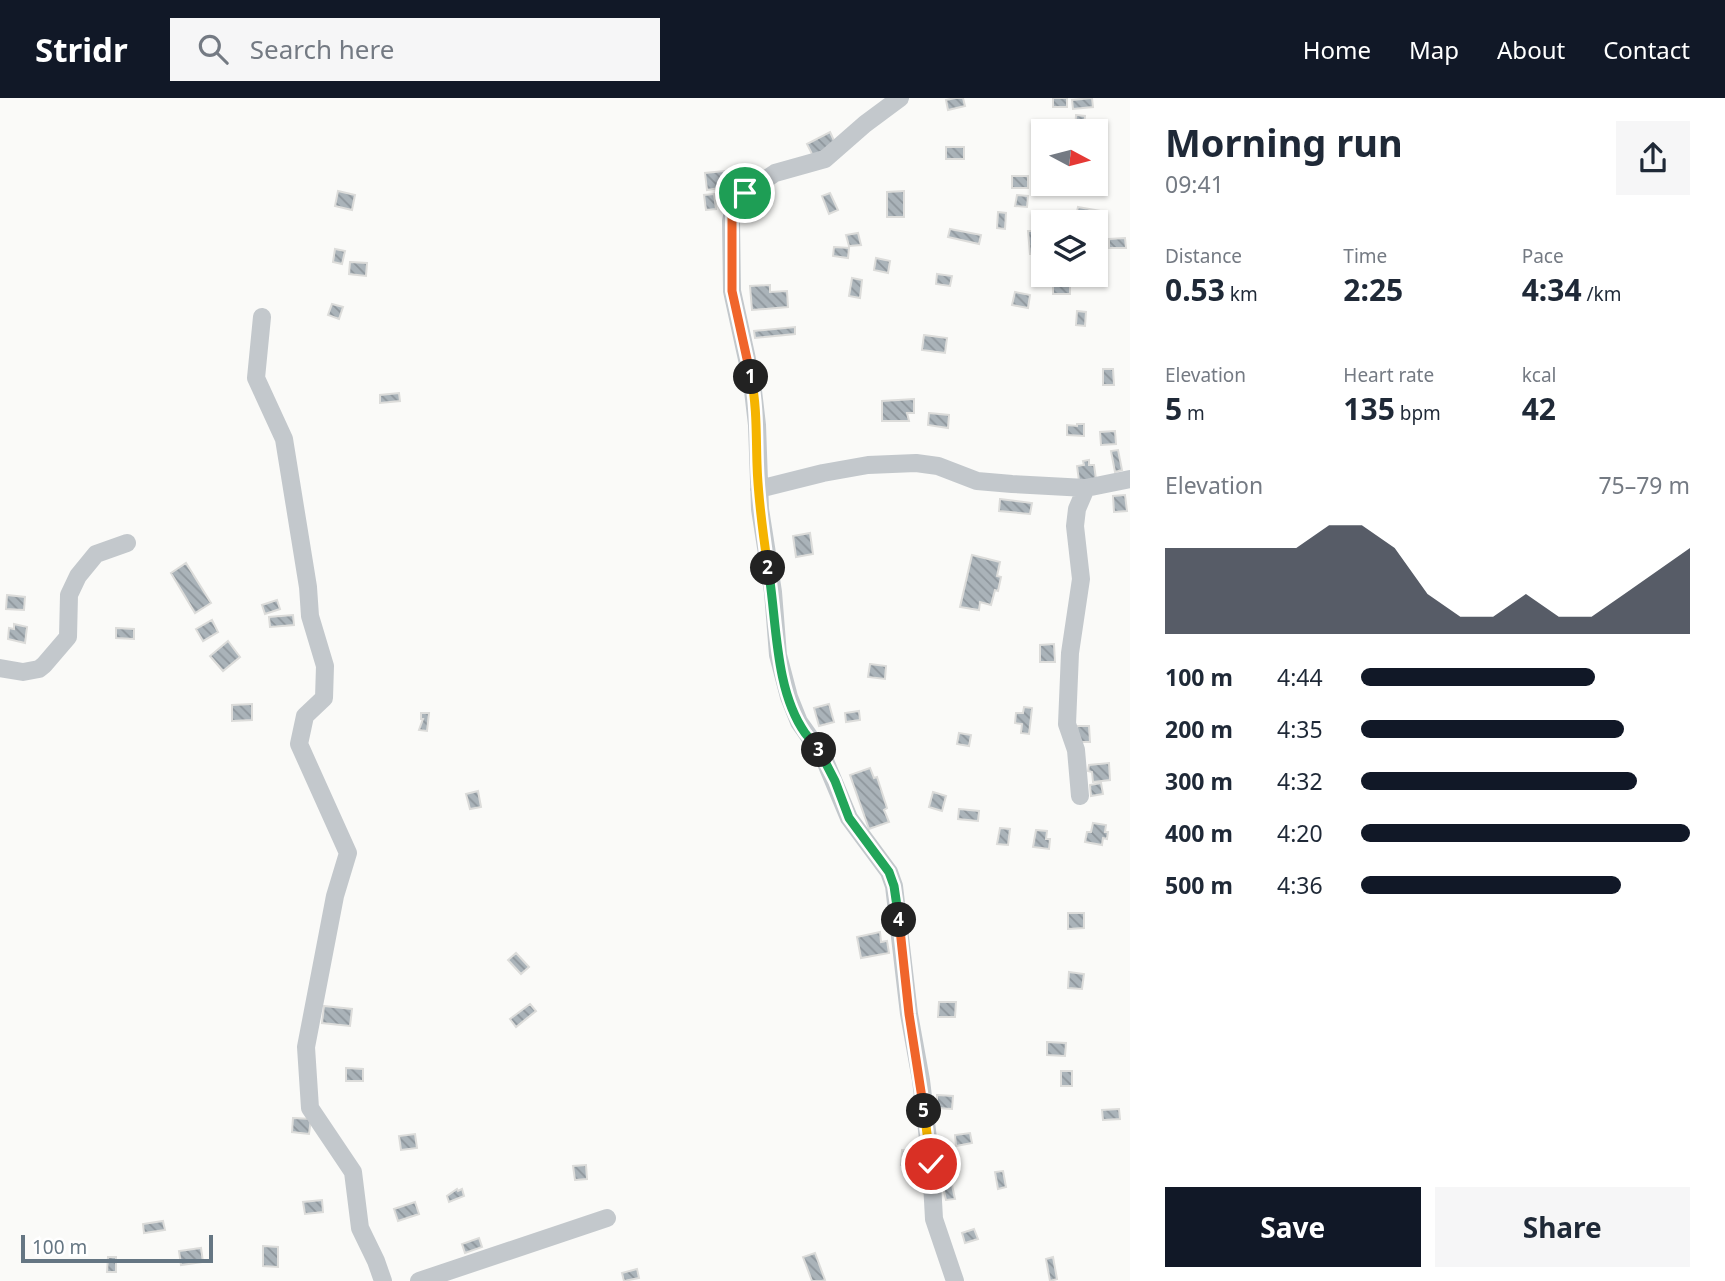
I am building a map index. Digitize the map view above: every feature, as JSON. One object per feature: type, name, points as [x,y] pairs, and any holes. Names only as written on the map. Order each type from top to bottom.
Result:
[{"type":"street","points":[[900,98],[825,159],[775,173],[735,201],[732,208],[732,291],[752,382],[757,425],[759,489],[773,592],[778,655],[789,697],[804,732],[823,756],[849,818],[889,872],[894,886],[909,1014],[921,1080],[931,1164],[934,1219],[955,1281]]},
{"type":"street","points":[[262,317],[256,378],[284,439],[308,587],[310,616],[325,666],[324,698],[305,716],[299,744],[348,853],[335,896],[306,1047],[310,1108],[353,1171],[360,1228],[383,1281]]},
{"type":"street","points":[[759,489],[868,465],[916,463],[938,466],[977,481],[1086,488],[1130,479]]},
{"type":"street","points":[[1080,796],[1076,750],[1067,724],[1070,653],[1081,579],[1075,526],[1077,509],[1086,488]]},
{"type":"street","points":[[0,668],[23,672],[44,665],[68,637],[69,595],[78,576],[96,554],[127,543]]},
{"type":"street","points":[[419,1281],[607,1218]]},
{"type":"building","points":[[963,98],[965,106],[948,110],[946,100]]},
{"type":"building","points":[[1053,98],[1067,98],[1067,107],[1053,107]]},
{"type":"building","points":[[1092,98],[1093,107],[1073,109],[1072,100]]},
{"type":"building","points":[[1076,115],[1085,116],[1085,119],[1076,119]]},
{"type":"building","points":[[830,132],[836,145],[813,156],[807,144]]},
{"type":"building","points":[[946,147],[964,147],[964,159],[946,159]]},
{"type":"building","points":[[724,171],[726,187],[707,190],[705,173]]},
{"type":"building","points":[[1012,176],[1028,176],[1028,188],[1012,188]]},
{"type":"building","points":[[338,191],[355,195],[352,210],[335,206]]},
{"type":"building","points":[[904,191],[904,217],[887,217],[887,192]]},
{"type":"building","points":[[830,193],[838,210],[829,214],[822,196]]},
{"type":"building","points":[[714,194],[716,209],[706,210],[704,195]]},
{"type":"building","points":[[1017,195],[1028,196],[1027,207],[1015,206]]},
{"type":"building","points":[[998,212],[1006,213],[1005,229],[997,228]]},
{"type":"building","points":[[950,229],[981,235],[979,244],[948,237]]},
{"type":"building","points":[[1028,231],[1031,231],[1030,254]]},
{"type":"building","points":[[858,233],[861,245],[849,246],[846,235]]},
{"type":"building","points":[[1125,238],[1126,248],[1109,248],[1109,239]]},
{"type":"building","points":[[834,247],[849,248],[848,258],[833,256]]},
{"type":"building","points":[[335,249],[345,251],[342,264],[333,262]]},
{"type":"building","points":[[876,258],[890,261],[888,273],[874,270]]},
{"type":"building","points":[[350,262],[367,263],[366,276],[349,274]]},
{"type":"building","points":[[937,274],[952,276],[950,286],[936,284]]},
{"type":"building","points":[[852,278],[862,280],[860,298],[849,296]]},
{"type":"building","points":[[770,285],[770,292],[787,291],[788,307],[752,310],[750,286]]},
{"type":"building","points":[[1053,287],[1070,287],[1070,294],[1053,294]]},
{"type":"building","points":[[1015,292],[1030,295],[1028,308],[1012,305]]},
{"type":"building","points":[[332,304],[343,307],[339,319],[328,315]]},
{"type":"building","points":[[1077,311],[1086,312],[1085,326],[1076,325]]},
{"type":"building","points":[[795,327],[795,334],[755,338],[754,331]]},
{"type":"building","points":[[924,335],[947,338],[945,353],[922,350]]},
{"type":"building","points":[[1103,369],[1113,369],[1114,385],[1103,385]]},
{"type":"building","points":[[399,393],[400,401],[380,403],[380,395]]},
{"type":"building","points":[[914,399],[914,413],[907,413],[909,421],[882,421],[882,401]]},
{"type":"building","points":[[929,413],[949,415],[948,428],[928,425]]},
{"type":"building","points":[[1084,424],[1084,436],[1067,435],[1067,425]]},
{"type":"building","points":[[1115,431],[1116,444],[1101,445],[1100,432]]},
{"type":"building","points":[[1118,450],[1122,470],[1115,472],[1111,451]]},
{"type":"building","points":[[1089,460],[1089,465],[1094,465],[1096,479],[1079,481],[1077,466],[1084,465],[1083,461]]},
{"type":"building","points":[[1125,495],[1127,511],[1114,512],[1113,496]]},
{"type":"building","points":[[1000,499],[1032,503],[1030,514],[999,511]]},
{"type":"building","points":[[810,533],[813,554],[796,557],[793,536]]},
{"type":"building","points":[[972,555],[1000,562],[998,591],[995,590],[991,605],[980,602],[979,610],[960,607]]},
{"type":"building","points":[[186,563],[211,603],[195,613],[171,573]]},
{"type":"building","points":[[7,595],[25,597],[24,610],[6,609]]},
{"type":"building","points":[[277,600],[280,609],[265,614],[262,605]]},
{"type":"building","points":[[293,615],[294,625],[270,627],[269,617]]},
{"type":"building","points":[[212,620],[218,632],[203,641],[196,629]]},
{"type":"building","points":[[14,624],[27,627],[25,643],[8,639],[9,628],[14,629]]},
{"type":"building","points":[[116,628],[134,629],[134,639],[116,638]]},
{"type":"building","points":[[228,641],[240,657],[223,671],[210,656]]},
{"type":"building","points":[[1054,644],[1055,662],[1040,662],[1040,645]]},
{"type":"building","points":[[870,664],[886,666],[885,679],[868,677]]},
{"type":"building","points":[[252,704],[252,720],[232,721],[232,705]]},
{"type":"building","points":[[829,704],[834,722],[819,726],[814,708]]},
{"type":"building","points":[[1024,707],[1032,708],[1029,734],[1021,733],[1022,724],[1015,723],[1016,713],[1023,713]]},
{"type":"building","points":[[859,711],[860,720],[846,722],[845,713]]},
{"type":"building","points":[[421,713],[429,713],[427,731],[419,730],[423,719]]},
{"type":"building","points":[[1077,726],[1089,726],[1090,742],[1078,742]]},
{"type":"building","points":[[959,733],[971,735],[969,746],[957,744]]},
{"type":"building","points":[[1109,763],[1110,780],[1093,782],[1092,772],[1088,771],[1089,765]]},
{"type":"building","points":[[870,768],[874,778],[877,777],[889,822],[869,829],[850,775]]},
{"type":"building","points":[[1101,783],[1103,794],[1091,796],[1090,785]]},
{"type":"building","points":[[478,791],[481,807],[470,809],[466,794]]},
{"type":"building","points":[[933,792],[946,796],[942,811],[929,807]]},
{"type":"building","points":[[959,809],[979,811],[978,821],[958,819]]},
{"type":"building","points":[[1093,823],[1106,825],[1107,839],[1103,838],[1102,845],[1085,842]]},
{"type":"building","points":[[1000,828],[1010,829],[1008,845],[997,844]]},
{"type":"building","points":[[1036,830],[1047,831],[1049,849],[1033,847]]},
{"type":"building","points":[[1068,913],[1084,913],[1084,928],[1068,929]]},
{"type":"building","points":[[880,932],[881,942],[887,941],[889,953],[861,958],[857,937]]},
{"type":"building","points":[[516,953],[529,967],[521,974],[508,960]]},
{"type":"building","points":[[1069,972],[1084,974],[1082,989],[1068,988]]},
{"type":"building","points":[[939,1002],[956,1002],[955,1017],[938,1017]]},
{"type":"building","points":[[530,1004],[536,1011],[516,1027],[510,1019]]},
{"type":"building","points":[[324,1006],[352,1009],[350,1026],[322,1023]]},
{"type":"building","points":[[1047,1042],[1066,1043],[1065,1056],[1047,1055]]},
{"type":"building","points":[[346,1068],[363,1069],[363,1081],[346,1081]]},
{"type":"building","points":[[1061,1071],[1072,1071],[1072,1086],[1061,1086]]},
{"type":"building","points":[[937,1095],[953,1096],[952,1109],[937,1108]]},
{"type":"building","points":[[1119,1109],[1120,1119],[1103,1120],[1102,1110]]},
{"type":"building","points":[[293,1118],[311,1119],[309,1134],[292,1132]]},
{"type":"building","points":[[970,1133],[972,1143],[956,1146],[955,1135]]},
{"type":"building","points":[[415,1134],[417,1148],[401,1150],[399,1136]]},
{"type":"building","points":[[902,1150],[915,1151],[914,1166],[901,1165]]},
{"type":"building","points":[[586,1165],[587,1179],[575,1180],[573,1166]]},
{"type":"building","points":[[1003,1171],[1006,1187],[998,1189],[995,1172]]},
{"type":"building","points":[[952,1185],[955,1199],[946,1200],[943,1187]]},
{"type":"building","points":[[457,1189],[462,1189],[464,1196],[449,1202],[447,1196]]},
{"type":"building","points":[[322,1200],[323,1212],[305,1214],[303,1202]]},
{"type":"building","points":[[415,1202],[419,1214],[398,1221],[394,1209]]},
{"type":"building","points":[[163,1221],[165,1230],[144,1233],[143,1224]]},
{"type":"building","points":[[974,1229],[978,1239],[965,1243],[962,1233]]},
{"type":"building","points":[[479,1238],[482,1247],[465,1253],[462,1244]]},
{"type":"building","points":[[263,1246],[278,1247],[278,1267],[263,1266]]},
{"type":"building","points":[[201,1248],[203,1262],[181,1265],[179,1251]]},
{"type":"building","points":[[815,1253],[825,1280],[822,1281],[812,1281],[803,1257]]},
{"type":"building","points":[[108,1257],[116,1257],[116,1272],[107,1272]]},
{"type":"building","points":[[1053,1257],[1057,1279],[1050,1281],[1046,1259]]},
{"type":"building","points":[[637,1269],[639,1278],[624,1281],[622,1273]]},
{"type":"route","points":[[745,193],[735,201],[732,208],[730,272],[737,319],[752,382],[757,425],[760,509],[773,592],[778,655],[789,697],[804,732],[823,756],[849,818],[889,872],[894,886],[931,1164]]}]
